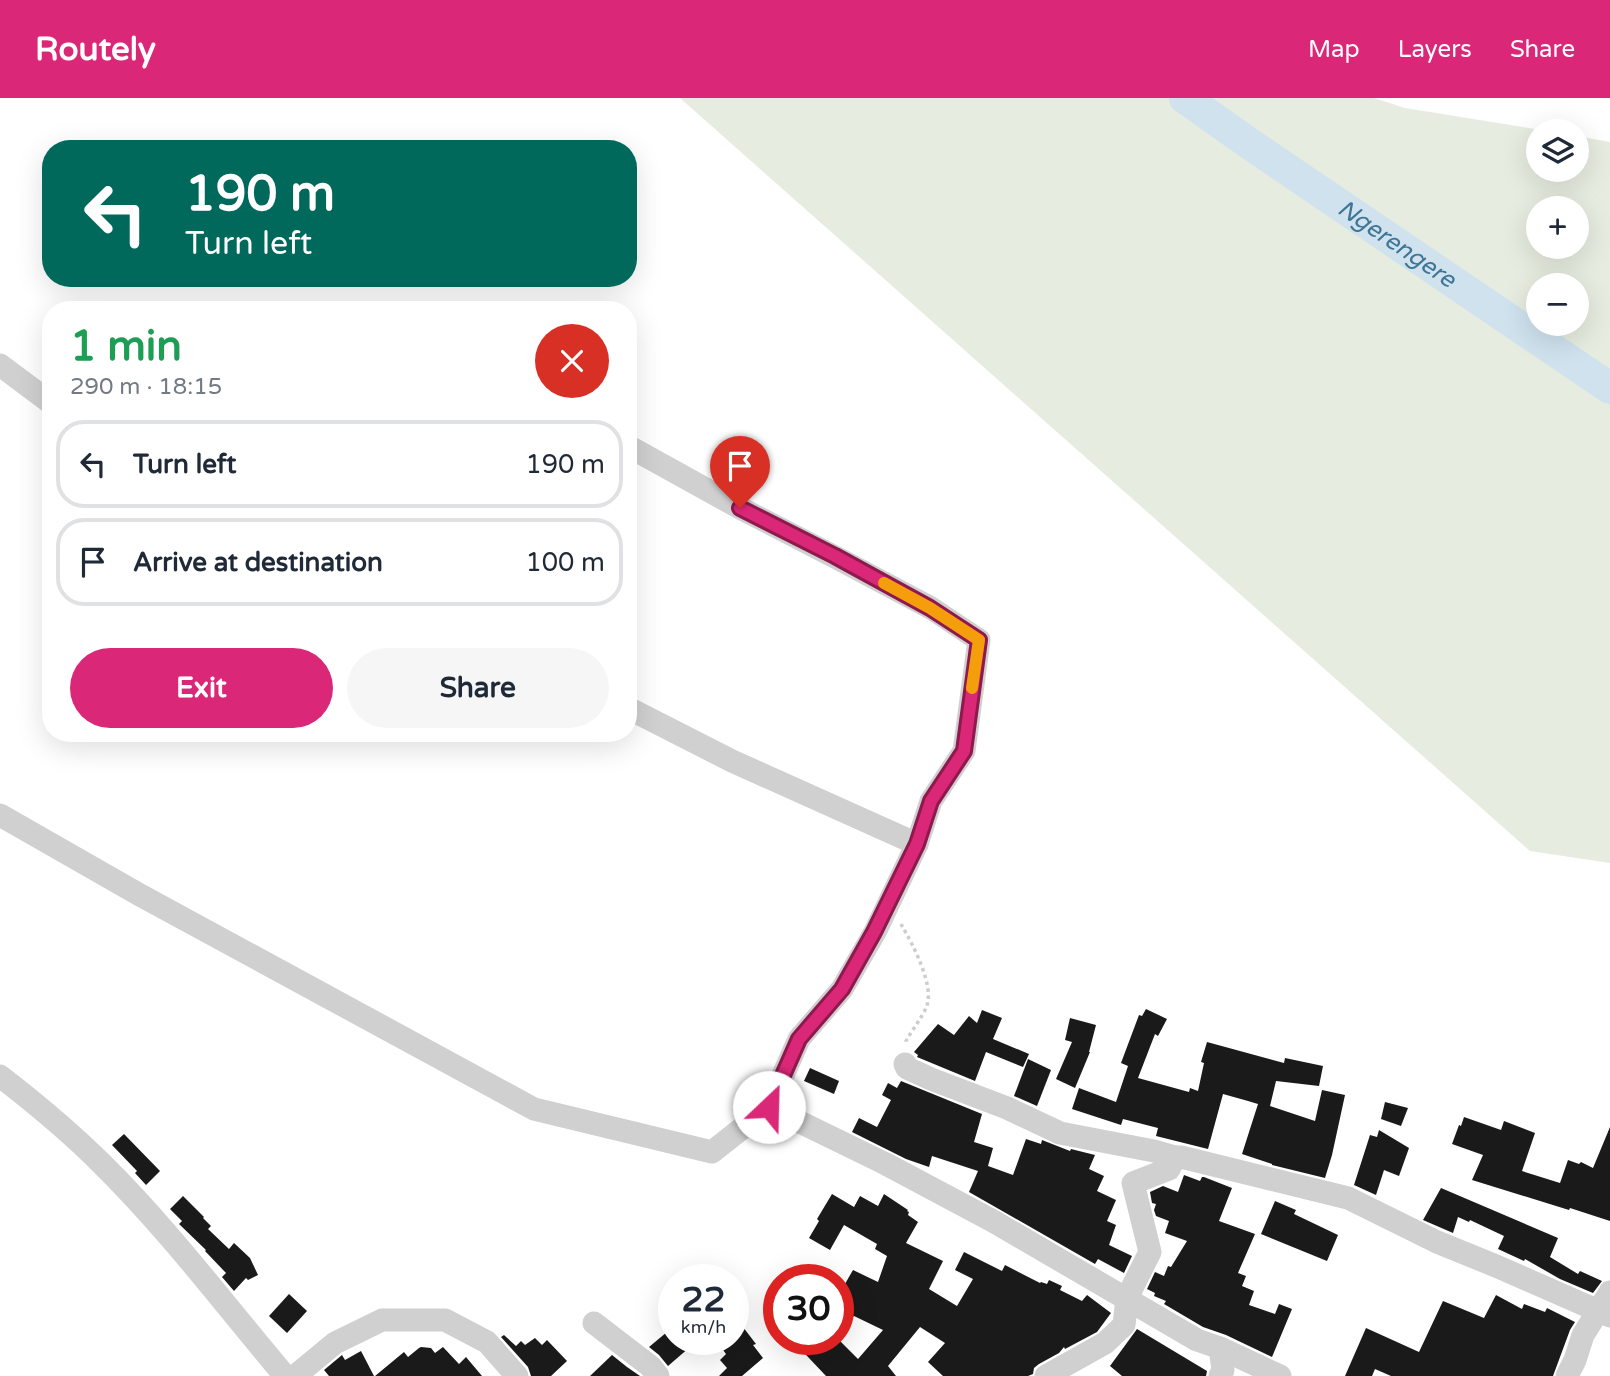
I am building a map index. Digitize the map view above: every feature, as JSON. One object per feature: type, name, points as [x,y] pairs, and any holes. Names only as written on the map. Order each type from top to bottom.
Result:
[{"type":"street","points":[[0,365],[42,396]]},
{"type":"street","points":[[0,815],[140,895],[534,1109],[712,1152],[769,1107],[799,1039],[842,989],[874,932],[917,844],[931,801],[964,751],[979,640],[930,608],[637,451]]},
{"type":"street","points":[[637,713],[732,761],[917,844]]},
{"type":"street","points":[[905,1064],[907,1068],[931,1079],[1007,1108],[1060,1133],[1181,1157],[1348,1198],[1437,1242],[1603,1313]]},
{"type":"street","points":[[0,1076],[35,1103],[102,1164],[168,1236],[285,1376]]},
{"type":"street","points":[[769,1107],[898,1170],[993,1221],[1197,1340],[1280,1376]]},
{"type":"street","points":[[1046,1376],[1105,1343],[1124,1325],[1127,1298],[1150,1252],[1133,1183],[1169,1169],[1175,1157]]},
{"type":"street","points":[[1567,1376],[1583,1335],[1603,1313],[1610,1292]]},
{"type":"street","points":[[295,1376],[335,1343],[382,1320],[445,1320],[487,1342],[517,1376]]},
{"type":"street","points":[[594,1323],[650,1366],[658,1376]]},
{"type":"street","points":[[1220,1348],[1223,1370],[1220,1376]]},
{"type":"path","points":[[892,896],[928,988],[928,1006],[906,1041],[905,1064]]},
{"type":"shaded area","points":[[680,98],[1374,98],[1405,108],[1526,128],[1526,182],[1589,182],[1589,138],[1610,142],[1610,863],[1530,851]]},
{"type":"building","points":[[1146,1009],[1167,1019],[1158,1036],[1155,1034],[1138,1078],[1189,1092],[1190,1088],[1198,1091],[1204,1063],[1201,1062],[1207,1042],[1284,1063],[1285,1058],[1323,1066],[1319,1086],[1276,1081],[1270,1106],[1315,1121],[1322,1090],[1345,1095],[1325,1178],[1272,1165],[1242,1154],[1258,1104],[1223,1094],[1208,1149],[1156,1136],[1158,1128],[1123,1119],[1121,1125],[1072,1109],[1079,1088],[1116,1102],[1128,1066],[1121,1063],[1139,1015],[1142,1016]]},
{"type":"building","points":[[982,1010],[1002,1018],[993,1039],[1029,1054],[1023,1067],[986,1052],[975,1081],[917,1057],[914,1052],[938,1024],[954,1035],[969,1016],[977,1023]]},
{"type":"building","points":[[1070,1018],[1096,1025],[1090,1052],[1075,1088],[1056,1079],[1072,1042],[1065,1040]]},
{"type":"building","points":[[1028,1059],[1051,1070],[1037,1106],[1014,1096]]},
{"type":"building","points":[[810,1068],[839,1081],[834,1094],[804,1081]]},
{"type":"building","points":[[901,1081],[982,1114],[974,1142],[993,1148],[988,1166],[1013,1175],[1026,1139],[1041,1144],[1042,1140],[1070,1151],[1071,1149],[1095,1155],[1089,1169],[1104,1176],[1097,1191],[1116,1200],[1107,1221],[1116,1225],[1109,1245],[1132,1256],[1124,1273],[1098,1259],[1095,1264],[969,1192],[978,1171],[932,1156],[929,1167],[906,1159],[852,1132],[859,1118],[877,1127],[891,1100],[882,1095],[888,1083],[897,1088]]},
{"type":"building","points":[[1385,1102],[1408,1108],[1401,1126],[1381,1119]]},
{"type":"building","points":[[1464,1117],[1501,1130],[1504,1121],[1535,1133],[1522,1171],[1560,1183],[1568,1160],[1593,1168],[1610,1127],[1610,1221],[1472,1180],[1483,1155],[1452,1144]]},
{"type":"building","points":[[1379,1130],[1409,1148],[1399,1176],[1384,1170],[1376,1195],[1354,1185],[1370,1135],[1377,1137]]},
{"type":"building","points":[[124,1134],[160,1171],[146,1185],[135,1173],[137,1171],[112,1145]]},
{"type":"building","points":[[1184,1175],[1200,1181],[1204,1177],[1232,1188],[1219,1221],[1255,1234],[1238,1273],[1246,1276],[1242,1286],[1254,1291],[1249,1305],[1275,1314],[1279,1304],[1292,1309],[1272,1357],[1203,1327],[1164,1304],[1166,1301],[1154,1296],[1155,1293],[1147,1289],[1155,1272],[1164,1276],[1168,1266],[1171,1267],[1187,1241],[1165,1233],[1169,1221],[1156,1216],[1156,1204],[1152,1203],[1150,1192],[1163,1186],[1178,1192]]},
{"type":"building","points":[[1441,1188],[1558,1238],[1550,1257],[1578,1274],[1580,1271],[1602,1281],[1593,1293],[1560,1279],[1525,1259],[1524,1261],[1498,1249],[1504,1236],[1470,1220],[1469,1222],[1458,1217],[1453,1233],[1423,1220]]},
{"type":"building","points":[[832,1194],[854,1207],[860,1196],[878,1206],[884,1194],[908,1210],[908,1215],[918,1222],[906,1243],[943,1261],[929,1289],[957,1306],[973,1279],[955,1270],[964,1252],[1002,1271],[1005,1265],[1040,1283],[1047,1284],[1049,1280],[1062,1286],[1060,1290],[1082,1301],[1087,1295],[1111,1313],[1097,1332],[1065,1349],[1064,1347],[1034,1368],[1033,1374],[1028,1376],[943,1376],[928,1362],[945,1343],[920,1327],[888,1366],[896,1376],[826,1376],[806,1355],[854,1355],[858,1359],[883,1330],[854,1316],[854,1270],[878,1282],[887,1256],[875,1249],[877,1244],[844,1225],[830,1250],[809,1238],[819,1221],[817,1219]]},
{"type":"building","points":[[183,1196],[211,1226],[208,1229],[229,1249],[234,1243],[250,1258],[258,1275],[248,1280],[246,1278],[234,1291],[222,1277],[226,1273],[179,1224],[182,1221],[170,1209]]},
{"type":"building","points":[[1275,1201],[1296,1210],[1294,1214],[1338,1235],[1327,1261],[1261,1234]]},
{"type":"building","points":[[289,1294],[307,1311],[287,1333],[269,1316]]},
{"type":"building","points":[[1496,1295],[1522,1309],[1524,1304],[1545,1312],[1547,1308],[1575,1322],[1553,1376],[1391,1376],[1375,1369],[1372,1376],[1345,1376],[1366,1328],[1419,1352],[1443,1301],[1484,1318]]},
{"type":"building","points":[[1137,1329],[1207,1371],[1206,1376],[1122,1376],[1110,1366]]},
{"type":"building","points":[[504,1335],[516,1346],[521,1341],[525,1345],[535,1338],[542,1345],[547,1340],[567,1361],[551,1376],[531,1376],[528,1367],[501,1337]]},
{"type":"building","points":[[749,1335],[763,1358],[742,1376],[719,1376],[727,1368],[720,1360],[725,1355],[749,1355]]},
{"type":"building","points":[[658,1340],[658,1354],[649,1347]]},
{"type":"building","points":[[421,1347],[431,1348],[435,1353],[443,1347],[459,1364],[466,1357],[482,1376],[375,1376],[404,1352],[408,1357]]},
{"type":"building","points":[[361,1351],[374,1376],[329,1376],[324,1370],[342,1355],[345,1360]]},
{"type":"building","points":[[612,1355],[627,1367],[640,1376],[590,1376]]},
{"type":"building","points":[[659,1355],[681,1355],[668,1366]]},
{"type":"waterway","name":"Ngerengere","points":[[1185,98],[1610,388]]},
{"type":"slow traffic","points":[[884,583],[930,608],[979,640],[972,688]]},
{"type":"route","points":[[740,508],[930,608],[979,640],[964,751],[931,801],[917,844],[874,932],[842,989],[799,1039],[769,1107]]}]
